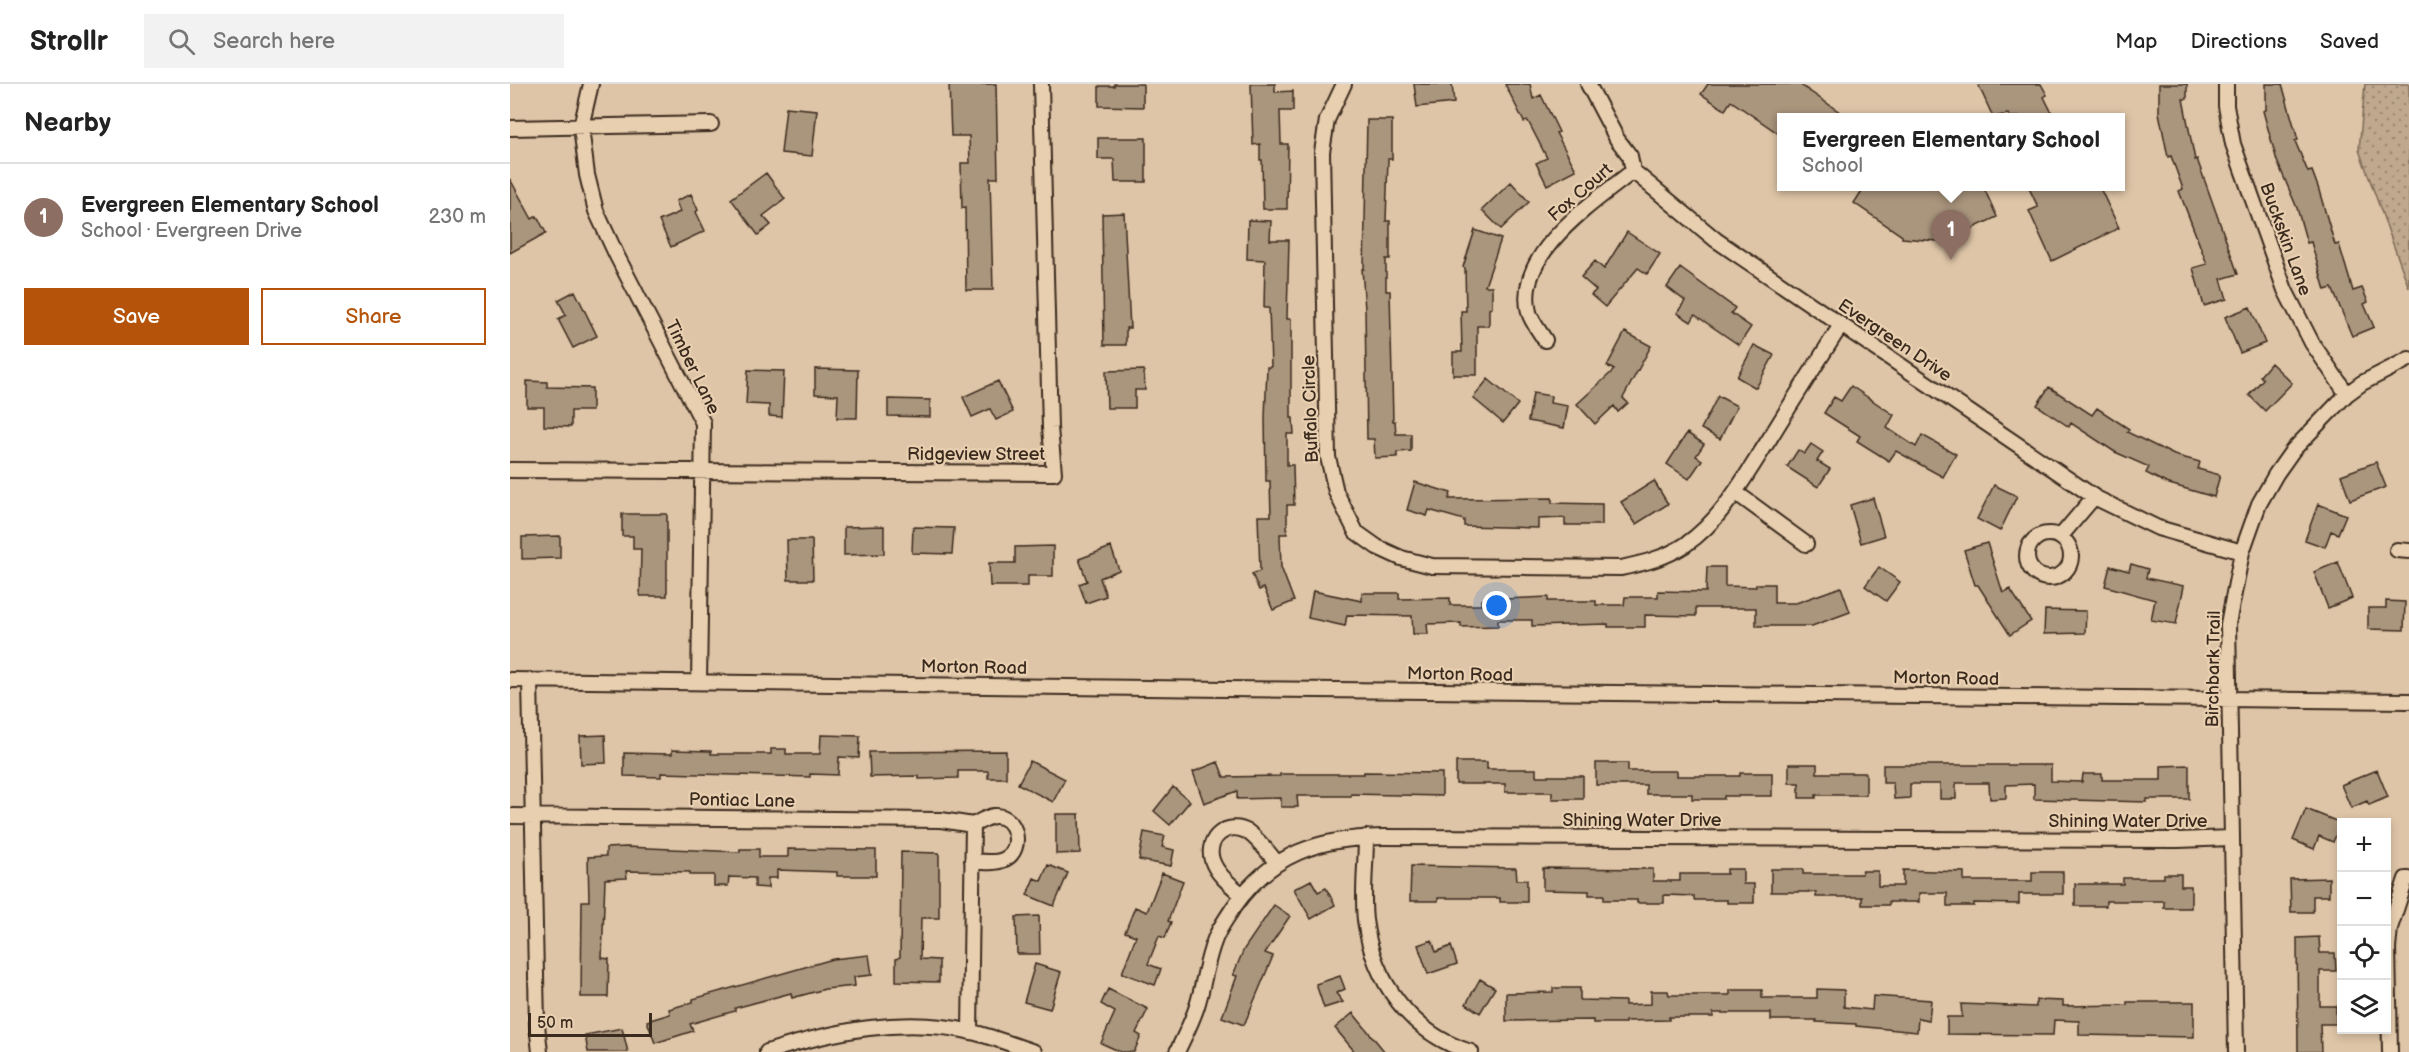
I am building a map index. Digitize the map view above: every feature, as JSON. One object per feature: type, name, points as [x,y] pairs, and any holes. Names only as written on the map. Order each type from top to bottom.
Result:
[{"type":"street","name":"Timber Lane","points":[[591,84],[581,127],[590,191],[603,227],[703,423],[699,682]]},
{"type":"street","name":"Ridgeview Street","points":[[510,470],[1054,473],[1050,428],[1041,84]]},
{"type":"street","name":"Buffalo Circle","points":[[1344,84],[1327,120],[1322,152],[1329,469],[1336,492],[1356,532],[1389,554],[1432,566],[1621,568],[1669,555],[1687,544],[1708,526],[1735,492],[1841,325]]},
{"type":"street","name":"Evergreen Drive","points":[[1588,84],[1601,111],[1629,156],[1633,171],[1716,240],[2094,497],[2158,528],[2242,552]]},
{"type":"street","name":"Buckskin Lane","points":[[2226,84],[2226,106],[2233,144],[2285,290],[2312,343],[2347,394]]},
{"type":"street","points":[[510,128],[711,124]]},
{"type":"street","name":"Fox Court","points":[[1545,340],[1529,313],[1528,289],[1539,259],[1562,228],[1633,171]]},
{"type":"street","name":"Birchbark Trail","points":[[2236,1052],[2228,624],[2242,552],[2259,504],[2293,450],[2347,394],[2362,383],[2409,359]]},
{"type":"street","points":[[1735,492],[1806,544]]},
{"type":"street","points":[[2060,537],[2094,497]]},
{"type":"street","name":"Morton Road","points":[[510,680],[1226,690],[2409,701]]},
{"type":"street","points":[[530,680],[537,1013],[540,1052]]},
{"type":"street","name":"Pontiac Lane","points":[[510,816],[941,820],[973,825],[993,816],[1003,817],[1012,824],[1016,834],[1015,847],[1011,855],[998,862],[972,861]]},
{"type":"street","points":[[970,1032],[973,825]]},
{"type":"street","points":[[1242,896],[1218,872],[1211,858],[1211,843],[1219,832],[1232,828],[1246,831],[1277,863]]},
{"type":"street","points":[[1366,837],[1365,917],[1369,943],[1379,973],[1409,1016],[1450,1044],[1471,1052]]},
{"type":"street","name":"Shining Water Drive","points":[[1177,1052],[1197,1005],[1215,938],[1242,896],[1256,879],[1277,863],[1300,850],[1324,842],[1366,837],[2178,840],[2231,838]]},
{"type":"street","points":[[2390,1052],[2389,938],[2406,879],[2409,879]]},
{"type":"street","points":[[767,1052],[837,1032],[866,1028],[927,1027],[970,1032],[1034,1052]]},
{"type":"shaded area","points":[[2365,84],[2409,84],[2409,288],[2359,150]]},
{"type":"building","points":[[949,84],[996,84],[998,178],[990,178],[993,290],[966,290],[965,207],[962,208],[961,163],[970,163],[969,136],[951,136]]},
{"type":"building","points":[[1114,84],[1143,84],[1143,107],[1099,106],[1099,86],[1114,86]]},
{"type":"building","points":[[1251,84],[1275,84],[1275,92],[1293,91],[1293,111],[1280,111],[1281,144],[1288,144],[1287,209],[1263,209],[1260,144],[1253,145]]},
{"type":"building","points":[[1414,84],[1452,84],[1454,103],[1417,107]]},
{"type":"building","points":[[1505,84],[1530,84],[1533,99],[1541,95],[1559,132],[1556,133],[1576,170],[1547,185],[1536,163],[1547,158],[1528,121],[1524,122]]},
{"type":"building","points":[[1708,84],[1799,84],[1841,113],[1777,113],[1777,133],[1731,101],[1725,110],[1701,94]]},
{"type":"building","points":[[1978,84],[2041,84],[2047,95],[2044,97],[2052,113],[1991,113]]},
{"type":"building","points":[[2159,84],[2187,84],[2187,99],[2183,99],[2195,160],[2197,159],[2238,274],[2221,279],[2227,299],[2204,306],[2193,268],[2207,264],[2179,191],[2183,189],[2171,156],[2168,157],[2159,113]]},
{"type":"building","points":[[2266,84],[2282,84],[2298,140],[2295,141],[2308,172],[2312,171],[2335,245],[2339,244],[2353,291],[2362,288],[2368,302],[2364,304],[2374,327],[2352,336],[2332,288],[2325,290],[2311,242],[2307,243],[2297,208],[2277,161],[2263,111],[2266,110]]},
{"type":"building","points":[[786,107],[817,110],[812,156],[781,153]]},
{"type":"building","points":[[1367,120],[1392,120],[1392,159],[1388,159],[1386,221],[1390,221],[1390,259],[1386,259],[1386,291],[1390,291],[1393,421],[1395,421],[1396,434],[1411,434],[1411,451],[1397,452],[1397,457],[1375,458],[1374,439],[1367,439],[1365,309],[1362,269],[1364,269]]},
{"type":"building","points":[[1098,138],[1146,138],[1146,182],[1115,182],[1114,159],[1098,159]]},
{"type":"building","points":[[766,173],[785,199],[763,216],[771,225],[758,235],[731,199]]},
{"type":"building","points":[[510,179],[532,219],[537,216],[546,233],[510,253]]},
{"type":"building","points":[[1511,182],[1529,202],[1501,229],[1482,210]]},
{"type":"building","points":[[1862,191],[1985,191],[1997,217],[1963,233],[1950,232],[1949,242],[1902,238],[1854,203]]},
{"type":"building","points":[[2030,191],[2101,191],[2119,228],[2052,261],[2029,211],[2038,207]]},
{"type":"building","points":[[691,194],[705,231],[671,247],[659,221],[680,212],[676,201]]},
{"type":"building","points":[[1124,213],[1130,328],[1126,328],[1126,345],[1104,345],[1102,214]]},
{"type":"building","points":[[1248,220],[1271,221],[1270,240],[1289,240],[1287,319],[1291,319],[1291,418],[1293,418],[1294,434],[1287,434],[1287,465],[1293,465],[1294,505],[1287,505],[1287,534],[1280,534],[1281,567],[1294,601],[1273,610],[1264,588],[1259,590],[1252,574],[1260,571],[1258,516],[1271,516],[1270,481],[1266,481],[1265,418],[1267,367],[1271,367],[1269,308],[1264,308],[1265,260],[1247,259]]},
{"type":"building","points":[[1475,230],[1501,239],[1485,286],[1492,286],[1492,308],[1489,309],[1489,326],[1477,326],[1477,375],[1453,375],[1453,352],[1462,352],[1461,311],[1466,311],[1465,268],[1463,267]]},
{"type":"building","points":[[1627,232],[1660,254],[1647,274],[1638,268],[1605,307],[1591,295],[1596,290],[1581,277],[1595,261],[1604,269]]},
{"type":"building","points":[[1680,268],[1735,308],[1731,313],[1751,327],[1739,345],[1695,315],[1691,322],[1677,313],[1685,301],[1667,287]]},
{"type":"building","points":[[575,291],[597,336],[573,348],[558,319],[566,315],[558,300]]},
{"type":"building","points":[[2250,307],[2265,343],[2240,353],[2225,317]]},
{"type":"building","points":[[1625,332],[1651,346],[1623,398],[1628,403],[1618,412],[1614,406],[1595,424],[1577,404],[1614,370],[1607,366]]},
{"type":"building","points":[[1754,345],[1774,355],[1756,388],[1737,377]]},
{"type":"building","points":[[2271,363],[2292,383],[2265,411],[2249,395],[2263,379],[2260,376]]},
{"type":"building","points":[[815,369],[858,370],[857,418],[837,418],[838,395],[815,394]]},
{"type":"building","points":[[748,370],[784,371],[782,417],[769,416],[769,405],[746,404]]},
{"type":"building","points":[[1144,370],[1145,390],[1135,390],[1135,408],[1107,408],[1106,371]]},
{"type":"building","points":[[1488,379],[1518,404],[1503,423],[1473,398]]},
{"type":"building","points":[[527,381],[547,382],[547,387],[592,388],[592,411],[571,411],[571,427],[544,426],[544,407],[527,407]]},
{"type":"building","points":[[998,381],[1013,412],[996,420],[990,409],[972,417],[963,397]]},
{"type":"building","points":[[1851,386],[1894,415],[1887,428],[1916,447],[1922,435],[1956,454],[1943,477],[1896,451],[1889,461],[1857,441],[1860,436],[1824,413],[1834,397],[1841,401]]},
{"type":"building","points":[[2049,387],[2092,415],[2097,408],[2129,429],[2127,432],[2174,455],[2200,462],[2198,469],[2220,475],[2214,497],[2166,483],[2146,473],[2149,467],[2115,452],[2071,423],[2069,427],[2037,405]]},
{"type":"building","points":[[1533,393],[1551,396],[1550,403],[1568,406],[1564,428],[1528,421]]},
{"type":"building","points":[[1718,396],[1737,406],[1720,439],[1701,429]]},
{"type":"building","points":[[888,399],[930,400],[930,417],[888,416]]},
{"type":"building","points":[[1687,433],[1704,444],[1696,456],[1702,460],[1689,479],[1667,464]]},
{"type":"building","points":[[1811,444],[1823,452],[1817,461],[1830,469],[1818,487],[1787,467],[1798,450],[1804,454]]},
{"type":"building","points":[[2376,462],[2386,487],[2350,500],[2341,475]]},
{"type":"building","points":[[1654,481],[1668,504],[1636,524],[1621,502]]},
{"type":"building","points":[[1415,482],[1451,493],[1449,499],[1552,498],[1552,503],[1602,504],[1602,525],[1565,525],[1565,518],[1538,519],[1538,528],[1464,526],[1464,520],[1429,510],[1427,516],[1407,510]]},
{"type":"building","points":[[1994,485],[2017,496],[2000,531],[1977,519]]},
{"type":"building","points":[[1873,498],[1884,536],[1861,543],[1850,505]]},
{"type":"building","points":[[2318,504],[2346,515],[2338,534],[2331,531],[2325,547],[2305,540]]},
{"type":"building","points":[[622,514],[667,514],[667,596],[640,596],[641,549],[633,549],[633,536],[622,536]]},
{"type":"building","points":[[884,526],[884,554],[844,555],[844,527]]},
{"type":"building","points":[[913,527],[954,528],[952,554],[912,553]]},
{"type":"building","points":[[560,536],[560,558],[522,559],[522,537]]},
{"type":"building","points":[[787,540],[812,540],[813,580],[788,580]]},
{"type":"building","points":[[1987,543],[2003,593],[2010,589],[2031,621],[2010,635],[1978,585],[1975,585],[1964,550]]},
{"type":"building","points":[[1053,546],[1053,576],[1028,576],[1028,586],[990,586],[989,563],[1015,563],[1015,547]]},
{"type":"building","points":[[1111,547],[1119,570],[1100,578],[1106,596],[1086,603],[1079,584],[1087,581],[1079,559]]},
{"type":"building","points":[[2338,562],[2352,598],[2328,608],[2314,572]]},
{"type":"building","points":[[2131,564],[2148,569],[2146,578],[2184,586],[2176,624],[2151,620],[2155,600],[2105,586],[2110,566],[2129,571]]},
{"type":"building","points":[[1707,567],[1725,567],[1725,586],[1756,587],[1756,584],[1774,584],[1774,603],[1796,603],[1841,587],[1850,612],[1812,626],[1756,626],[1756,608],[1696,608],[1696,616],[1645,615],[1645,627],[1608,627],[1608,624],[1532,626],[1532,620],[1498,620],[1498,626],[1461,627],[1461,623],[1427,624],[1428,634],[1413,634],[1412,616],[1347,615],[1345,626],[1308,618],[1313,591],[1362,601],[1362,593],[1399,593],[1399,599],[1450,598],[1450,605],[1481,605],[1481,600],[1548,597],[1548,601],[1596,601],[1596,605],[1624,605],[1625,597],[1658,597],[1658,591],[1706,592]]},
{"type":"building","points":[[1879,567],[1900,582],[1886,601],[1865,586]]},
{"type":"building","points":[[2386,601],[2405,602],[2404,630],[2368,629],[2368,608],[2386,608]]},
{"type":"building","points":[[2045,610],[2086,611],[2085,633],[2044,634]]},
{"type":"building","points":[[605,735],[606,763],[581,764],[580,736]]},
{"type":"building","points":[[821,735],[860,736],[859,758],[839,757],[838,775],[810,774],[810,777],[661,773],[661,777],[624,776],[624,753],[672,754],[672,750],[711,751],[711,754],[771,754],[771,749],[786,749],[786,754],[820,754]]},
{"type":"building","points":[[1006,751],[1006,778],[988,778],[988,771],[958,771],[958,778],[870,777],[869,752]]},
{"type":"building","points":[[1030,761],[1065,779],[1053,802],[1018,784]]},
{"type":"building","points":[[1218,762],[1224,777],[1364,774],[1364,772],[1442,773],[1442,796],[1351,794],[1351,796],[1297,796],[1298,807],[1281,807],[1281,798],[1237,799],[1237,791],[1204,803],[1193,772]]},
{"type":"building","points":[[1456,762],[1487,762],[1487,769],[1536,769],[1536,776],[1583,776],[1583,799],[1552,799],[1552,792],[1505,792],[1505,784],[1456,784]]},
{"type":"building","points":[[1596,763],[1628,763],[1628,771],[1677,771],[1677,776],[1740,776],[1740,773],[1772,773],[1772,796],[1692,799],[1692,794],[1646,794],[1646,785],[1596,785]]},
{"type":"building","points":[[1789,764],[1817,764],[1817,773],[1866,773],[1866,795],[1816,795],[1816,798],[1799,798],[1799,783],[1789,783]]},
{"type":"building","points":[[1883,765],[2051,765],[2051,781],[2082,782],[2083,774],[2102,774],[2102,780],[2161,780],[2161,766],[2189,765],[2189,799],[2147,799],[2147,802],[2034,799],[2034,784],[2006,785],[2006,798],[1990,799],[1989,783],[1956,783],[1956,799],[1940,799],[1940,784],[1910,784],[1910,798],[1894,799],[1893,783],[1883,783]]},
{"type":"building","points":[[2377,770],[2388,797],[2369,805],[2367,801],[2351,808],[2341,785]]},
{"type":"building","points":[[1173,787],[1190,801],[1170,825],[1154,811]]},
{"type":"building","points":[[2306,809],[2337,821],[2337,832],[2333,842],[2319,836],[2314,849],[2293,840]]},
{"type":"building","points":[[1056,814],[1079,814],[1080,853],[1056,854]]},
{"type":"building","points":[[1144,832],[1165,836],[1162,847],[1174,850],[1171,866],[1139,860]]},
{"type":"building","points":[[606,848],[740,852],[740,849],[759,849],[759,857],[788,857],[788,849],[876,850],[876,876],[837,876],[837,872],[777,870],[777,878],[768,878],[768,888],[755,887],[755,878],[729,877],[728,886],[714,886],[714,875],[690,875],[690,872],[626,871],[627,878],[605,879],[602,958],[609,959],[608,997],[581,997],[582,901],[589,901],[588,857],[606,856]]},
{"type":"building","points":[[901,852],[939,853],[939,918],[921,918],[920,959],[939,960],[939,982],[896,981],[896,959],[900,957]]},
{"type":"building","points":[[1048,865],[1068,873],[1054,906],[1027,895],[1034,878],[1041,881]]},
{"type":"building","points":[[1411,866],[1516,868],[1517,880],[1527,880],[1527,902],[1500,902],[1500,898],[1438,898],[1438,901],[1410,901]]},
{"type":"building","points":[[1543,868],[1653,869],[1653,881],[1680,881],[1680,874],[1727,874],[1727,869],[1743,869],[1743,884],[1754,884],[1754,903],[1727,903],[1727,900],[1694,900],[1694,896],[1664,895],[1664,903],[1637,903],[1637,900],[1604,900],[1604,895],[1589,895],[1589,891],[1543,890]]},
{"type":"building","points":[[1771,869],[1803,869],[1803,874],[1862,874],[1862,871],[1878,871],[1878,886],[1903,886],[1903,870],[1964,872],[1964,881],[2032,881],[2032,872],[2063,872],[2063,894],[2019,894],[2019,904],[1974,903],[1974,906],[1947,906],[1947,893],[1919,893],[1919,902],[1862,905],[1862,897],[1816,897],[1816,892],[1771,892]]},
{"type":"building","points":[[1162,873],[1183,881],[1168,921],[1171,922],[1165,938],[1159,936],[1148,964],[1161,969],[1155,985],[1122,973],[1136,936],[1125,932],[1135,907],[1147,912]]},
{"type":"building","points":[[2164,874],[2181,874],[2181,886],[2191,886],[2191,908],[2164,908],[2164,901],[2106,901],[2106,906],[2075,906],[2075,884],[2123,884],[2123,878],[2164,878]]},
{"type":"building","points":[[2329,878],[2329,896],[2313,896],[2313,912],[2291,912],[2290,879]]},
{"type":"building","points":[[1311,880],[1318,892],[1326,888],[1335,905],[1311,919],[1294,889]]},
{"type":"building","points":[[1274,905],[1290,916],[1265,953],[1273,956],[1244,1025],[1222,1017],[1237,976],[1233,975],[1244,949]]},
{"type":"building","points":[[1039,916],[1040,954],[1017,954],[1016,917]]},
{"type":"building","points":[[2319,937],[2320,953],[2335,953],[2336,971],[2320,971],[2320,1006],[2336,1006],[2336,1024],[2320,1024],[2321,1052],[2298,1052],[2297,938]]},
{"type":"building","points":[[1432,940],[1436,952],[1451,946],[1457,964],[1428,974],[1418,945]]},
{"type":"building","points":[[869,955],[872,975],[854,977],[855,986],[825,989],[792,998],[791,993],[735,1008],[735,1011],[690,1024],[693,1031],[655,1043],[647,1021],[670,1014],[669,1009],[693,1002],[693,999],[833,959]]},
{"type":"building","points":[[1035,964],[1061,972],[1050,1009],[1024,1002]]},
{"type":"building","points":[[1340,976],[1345,989],[1336,993],[1343,1002],[1324,1008],[1316,984]]},
{"type":"building","points":[[1480,979],[1495,988],[1480,1013],[1466,1004]]},
{"type":"building","points":[[1553,988],[1580,988],[1580,1000],[1625,1001],[1625,1005],[1651,1004],[1651,991],[1668,991],[1669,995],[1730,995],[1730,990],[1762,990],[1762,998],[1817,998],[1817,989],[1844,990],[1844,1007],[1872,1010],[1873,996],[1931,1000],[1929,1020],[1918,1018],[1917,1032],[1856,1026],[1856,1024],[1816,1022],[1816,1020],[1771,1020],[1771,1013],[1713,1013],[1713,1017],[1669,1017],[1669,1020],[1625,1021],[1625,1023],[1593,1023],[1593,1020],[1506,1021],[1506,993],[1553,992]]},
{"type":"building","points":[[1108,989],[1148,1009],[1136,1033],[1141,1036],[1134,1052],[1121,1052],[1101,1043],[1115,1012],[1101,1004]]},
{"type":"building","points":[[2036,1000],[2063,1001],[2063,1006],[2127,1005],[2127,1002],[2194,1002],[2194,1037],[2079,1035],[2079,1021],[2054,1020],[2053,1035],[1947,1034],[1947,1017],[1962,1017],[1961,1004],[2036,1007]]},
{"type":"building","points":[[1353,1013],[1385,1052],[1355,1052],[1335,1028]]},
{"type":"building","points":[[622,1028],[628,1052],[588,1052],[585,1035]]},
{"type":"place","name":"Evergreen Elementary School","points":[[1951,260]]}]
